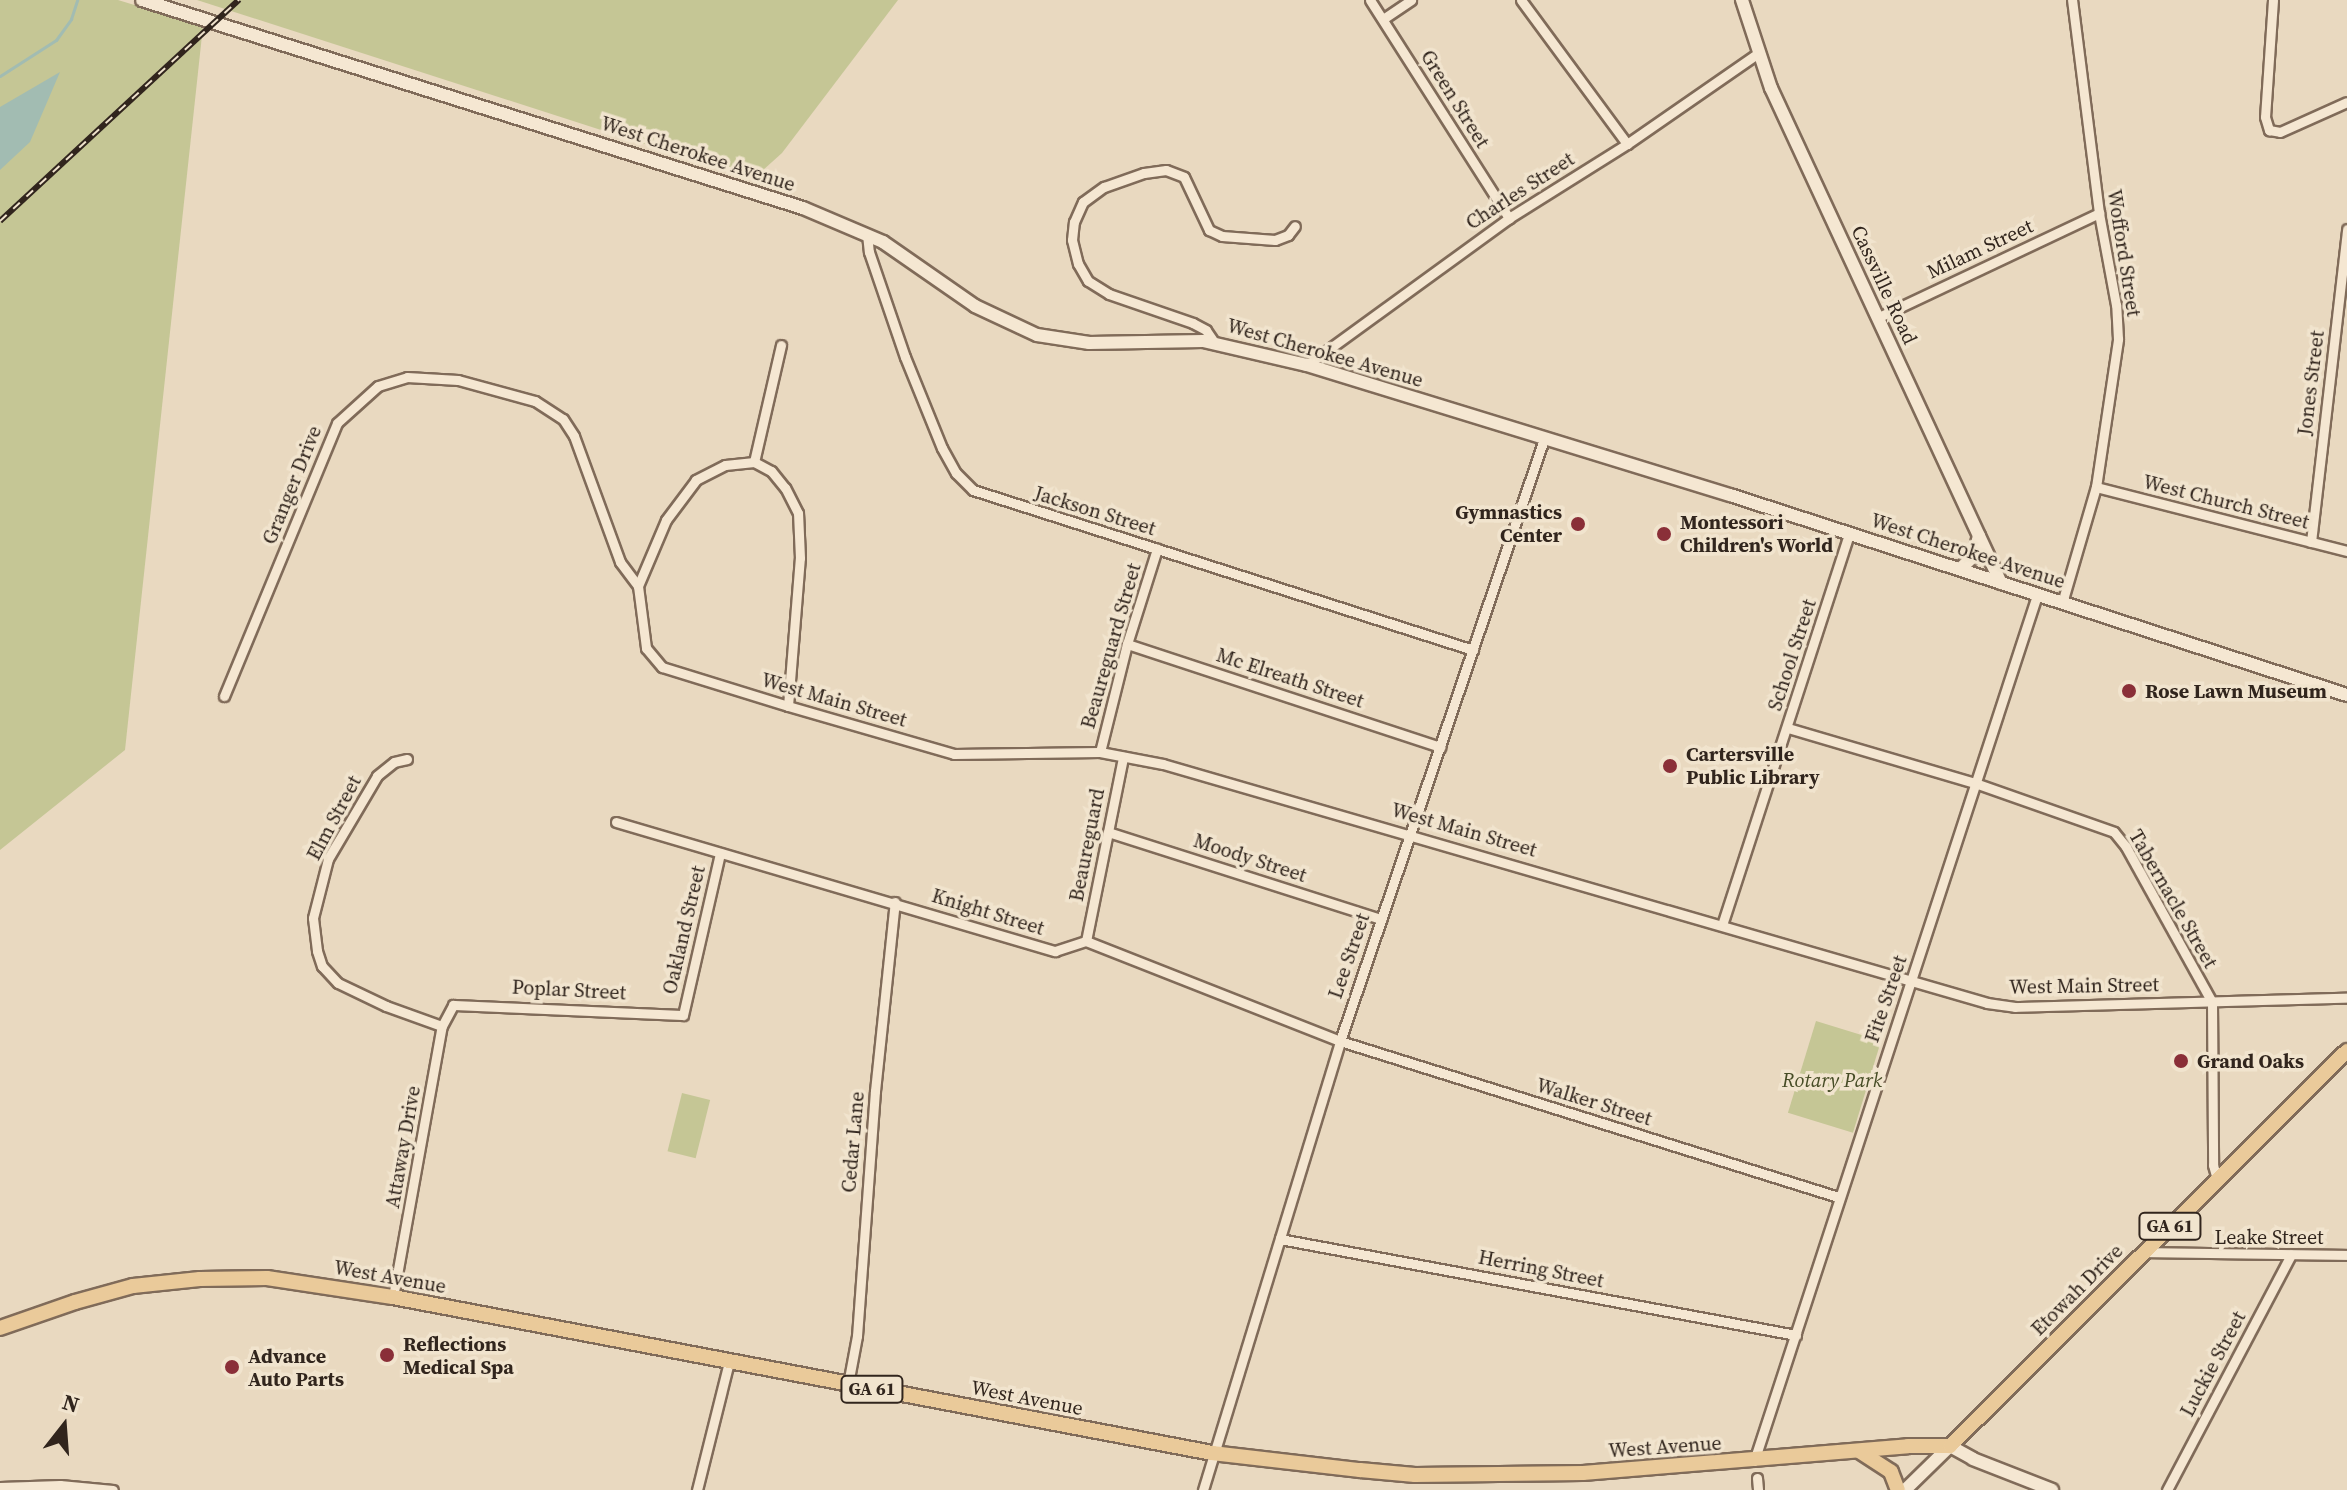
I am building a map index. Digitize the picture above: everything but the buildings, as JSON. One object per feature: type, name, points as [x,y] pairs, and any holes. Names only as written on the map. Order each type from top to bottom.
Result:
[{"type":"main road","name":"West Cherokee Avenue","points":[[142,0],[780,200],[867,234],[898,250],[987,313],[1037,335],[1089,343],[1214,342],[1307,365],[1849,533],[2347,695]]},
{"type":"main road","name":"Cassville Road","points":[[1742,0],[1757,54],[2001,583]]},
{"type":"main road","points":[[1960,569],[1973,557],[1979,536]]},
{"type":"main road","name":"Etowah Drive","points":[[1905,1490],[2347,1051]]},
{"type":"main road","name":"West Avenue","points":[[0,1328],[133,1286],[200,1279],[283,1280],[393,1297],[1212,1453],[1415,1475],[1583,1473],[1950,1446],[1973,1459],[2052,1490]]},
{"type":"main road","points":[[1859,1451],[1891,1472],[1898,1490]]},
{"type":"street","name":"Green Street","points":[[1370,0],[1509,218]]},
{"type":"street","points":[[1383,19],[1411,0]]},
{"type":"street","points":[[1521,0],[1627,144]]},
{"type":"street","name":"Wofford Street","points":[[2062,603],[2096,487],[2118,339],[2116,305],[2099,213],[2072,0]]},
{"type":"street","points":[[2273,0],[2265,117],[2269,130],[2280,132],[2347,102]]},
{"type":"street","name":"Charles Street","points":[[1307,365],[1509,218],[1627,144],[1757,54]]},
{"type":"street","points":[[1214,342],[1206,330],[1193,323],[1109,294],[1088,281],[1078,264],[1072,240],[1074,222],[1083,202],[1104,187],[1144,173],[1166,170],[1184,177],[1209,230],[1238,239],[1275,240],[1288,235],[1295,226]]},
{"type":"street","name":"Milam Street","points":[[1877,318],[2099,213]]},
{"type":"street","name":"Jones Street","points":[[2311,542],[2343,304],[2347,229]]},
{"type":"street","name":"Jackson Street","points":[[867,234],[869,252],[905,357],[956,473],[973,490],[1473,650]]},
{"type":"street","points":[[754,462],[781,345]]},
{"type":"street","name":"Granger Drive","points":[[224,696],[337,423],[378,386],[407,377],[458,380],[535,401],[563,419],[574,436],[620,562],[638,586]]},
{"type":"street","name":"Lee Street","points":[[1203,1490],[1340,1041],[1544,439]]},
{"type":"street","points":[[638,586],[666,520],[696,480],[725,465],[754,462],[771,471],[798,513],[800,558],[788,706]]},
{"type":"street","name":"West Church Street","points":[[2096,487],[2347,551]]},
{"type":"street","name":"School Street","points":[[1722,925],[1849,533]]},
{"type":"street","name":"Beaureguard Street","points":[[1100,752],[1127,644],[1157,549]]},
{"type":"street","name":"West Main Street","points":[[638,586],[646,648],[662,667],[954,754],[1100,752],[1163,764],[1987,1003],[2015,1007],[2347,998]]},
{"type":"street","name":"Fite Street","points":[[1754,1461],[2037,595]]},
{"type":"street","name":"Mc Elreath Street","points":[[1127,644],[1441,747]]},
{"type":"street","name":"Tabernacle Street","points":[[1788,728],[1975,783],[2114,832],[2126,847],[2212,1002],[2213,1165],[2217,1179]]},
{"type":"street","name":"Beaureguard","points":[[1086,941],[1123,757]]},
{"type":"street","name":"Elm Street","points":[[407,759],[394,762],[377,776],[328,859],[313,918],[317,951],[322,966],[338,983],[386,1006],[442,1026]]},
{"type":"street","name":"Knight Street","points":[[616,822],[1055,951],[1086,941]]},
{"type":"street","name":"Moody Street","points":[[1108,832],[1381,919]]},
{"type":"street","name":"Oakland Street","points":[[683,1015],[720,853]]},
{"type":"street","name":"Cedar Lane","points":[[848,1384],[857,1336],[874,1106],[895,902]]},
{"type":"street","points":[[1086,941],[1340,1041]]},
{"type":"street","name":"Attaway Drive","points":[[393,1297],[442,1026],[453,1005]]},
{"type":"street","name":"Poplar Street","points":[[453,1005],[683,1015]]},
{"type":"street","name":"Walker Street","points":[[1340,1041],[1838,1197]]},
{"type":"street","name":"Herring Street","points":[[1280,1239],[1796,1335]]},
{"type":"street","name":"Leake Street","points":[[2143,1252],[2347,1255]]},
{"type":"street","name":"Luckie Street","points":[[2167,1490],[2291,1255]]},
{"type":"street","points":[[697,1490],[729,1362]]},
{"type":"street","points":[[1757,1478],[1758,1490]]},
{"type":"street","points":[[0,1487],[60,1485],[113,1490]]},
{"type":"green space","points":[[0,0],[118,0],[203,26],[125,750],[0,850]]},
{"type":"green space","points":[[197,0],[898,0],[782,153],[753,179]]},
{"type":"green space","name":"Rotary Park","points":[[1816,1021],[1881,1041],[1853,1133],[1788,1113]]},
{"type":"green space","points":[[682,1093],[710,1100],[696,1158],[667,1151]]},
{"type":"shaded area","points":[[60,72],[30,142],[0,170],[0,107]]},
{"type":"waterway","points":[[0,76],[56,40],[71,19],[77,0]]},
{"type":"railway","points":[[0,221],[239,0]]},
{"type":"place","name":"Gymnastics Center","points":[[1578,524]]},
{"type":"place","name":"Montessori Children's World","points":[[1664,534]]},
{"type":"place","name":"Rose Lawn Museum","points":[[2129,691]]},
{"type":"place","name":"Cartersville Public Library","points":[[1670,766]]},
{"type":"place","name":"Grand Oaks","points":[[2181,1061]]},
{"type":"place","name":"Reflections Medical Spa","points":[[387,1355]]},
{"type":"place","name":"Advance Auto Parts","points":[[232,1367]]}]
